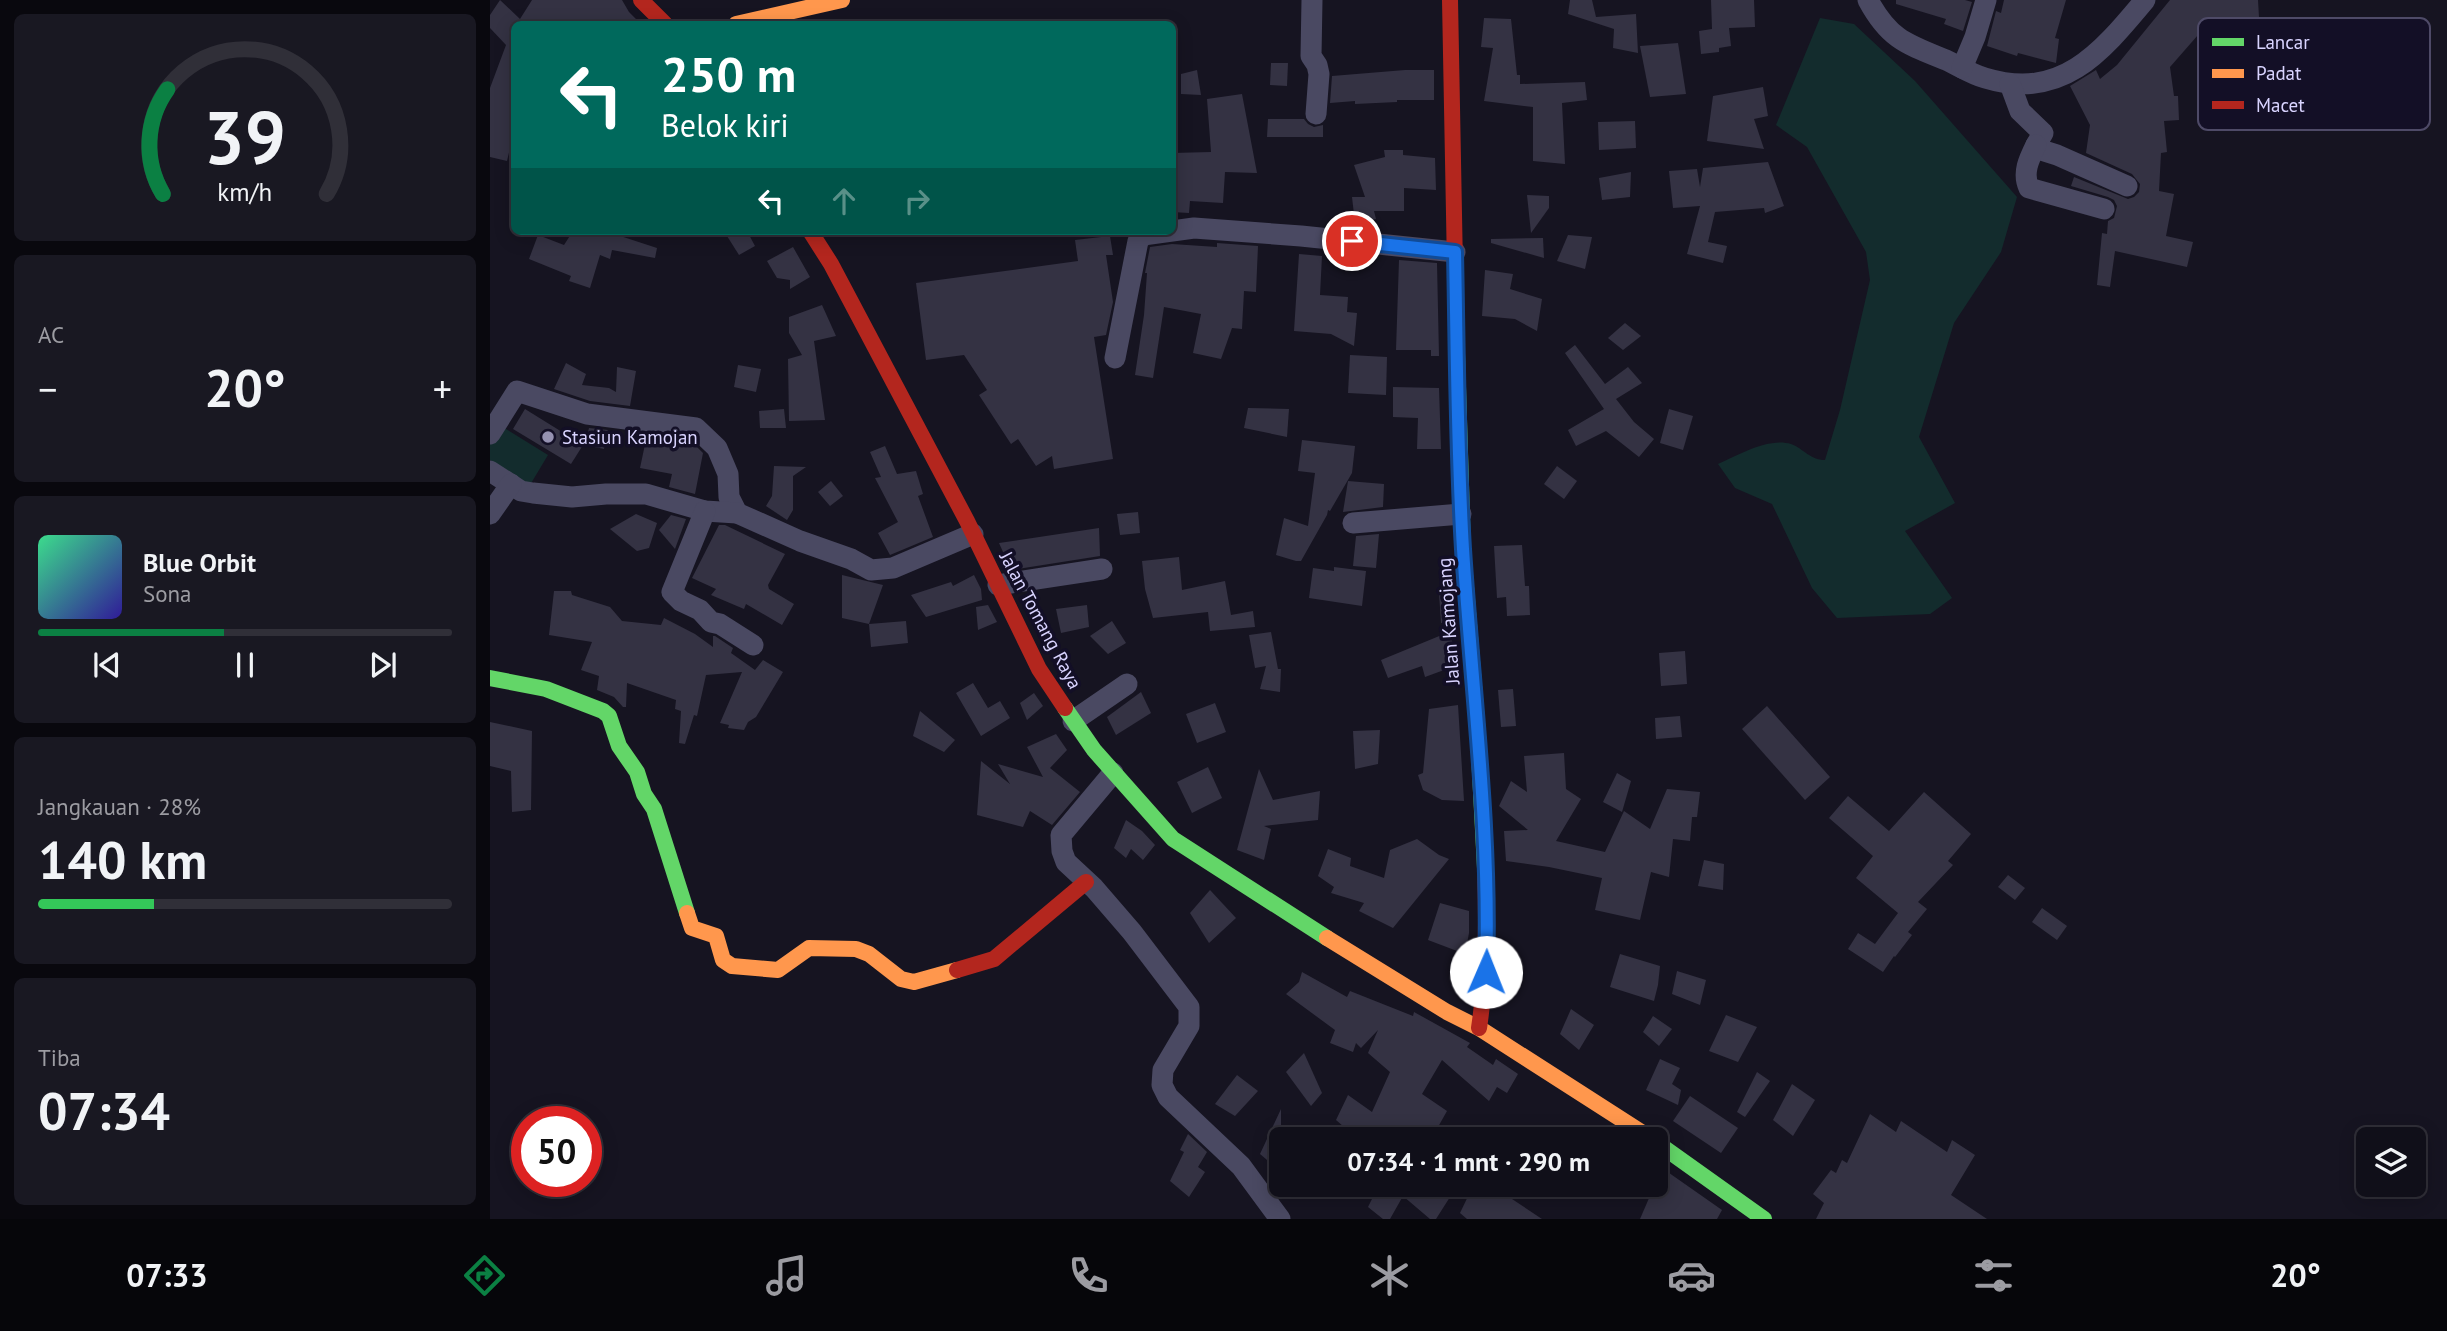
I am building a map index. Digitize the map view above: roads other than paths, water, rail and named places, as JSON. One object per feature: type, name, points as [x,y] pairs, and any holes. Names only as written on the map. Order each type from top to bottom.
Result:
[{"type":"main road","points":[[641,0],[663,21]]},
{"type":"main road","points":[[749,21],[842,0]]},
{"type":"main road","name":"Jalan Kamojang","points":[[1450,0],[1461,514],[1478,734],[1487,912],[1485,990],[1479,1028]]},
{"type":"main road","name":"Jalan Tomang Raya","points":[[813,235],[831,264],[973,534],[1040,669],[1073,721],[1113,773],[1159,825],[1193,853],[1447,1012],[1479,1028],[1634,1127]]},
{"type":"main road","points":[[490,678],[548,689],[603,711],[609,716],[620,746],[637,772],[644,794],[654,809],[692,928],[718,938],[723,960],[732,966],[778,970],[808,948],[856,949],[869,954],[907,982],[922,980],[993,959],[1086,882]]},
{"type":"main road","name":"Jalan Tomang Raya","points":[[1668,1150],[1764,1219]]},
{"type":"street","points":[[1312,0],[1311,51],[1319,74],[1315,114]]},
{"type":"street","points":[[1868,0],[1877,18],[1892,34],[1918,49],[1981,77],[2010,84],[2038,85],[2071,72],[2105,47],[2145,0]]},
{"type":"street","points":[[1962,68],[1986,0]]},
{"type":"street","points":[[2010,84],[2020,111],[2043,133],[2029,159],[2025,179],[2029,188],[2104,209]]},
{"type":"street","points":[[2036,145],[2038,149],[2127,186]]},
{"type":"street","points":[[1176,230],[1194,228],[1301,236],[1455,252]]},
{"type":"street","points":[[1115,358],[1138,241],[1143,235]]},
{"type":"street","points":[[490,434],[517,391],[586,414],[696,428],[717,448],[728,474],[729,496],[737,513]]},
{"type":"street","points":[[490,471],[521,491],[572,497],[646,494],[705,510],[737,513],[800,541],[851,559],[871,570],[893,568],[973,534]]},
{"type":"street","points":[[490,514],[511,484]]},
{"type":"street","points":[[705,510],[672,592],[681,601],[700,610],[711,622],[720,624],[754,645]]},
{"type":"street","points":[[1353,523],[1461,514]]},
{"type":"street","points":[[998,585],[1102,569]]},
{"type":"street","points":[[1073,721],[1127,684]]},
{"type":"street","points":[[1113,773],[1061,835],[1066,862],[1132,932],[1189,1007],[1189,1026],[1163,1070],[1164,1091],[1241,1167],[1280,1219]]},
{"type":"place","name":"Stasiun Kamojan","points":[[548,437]]}]
